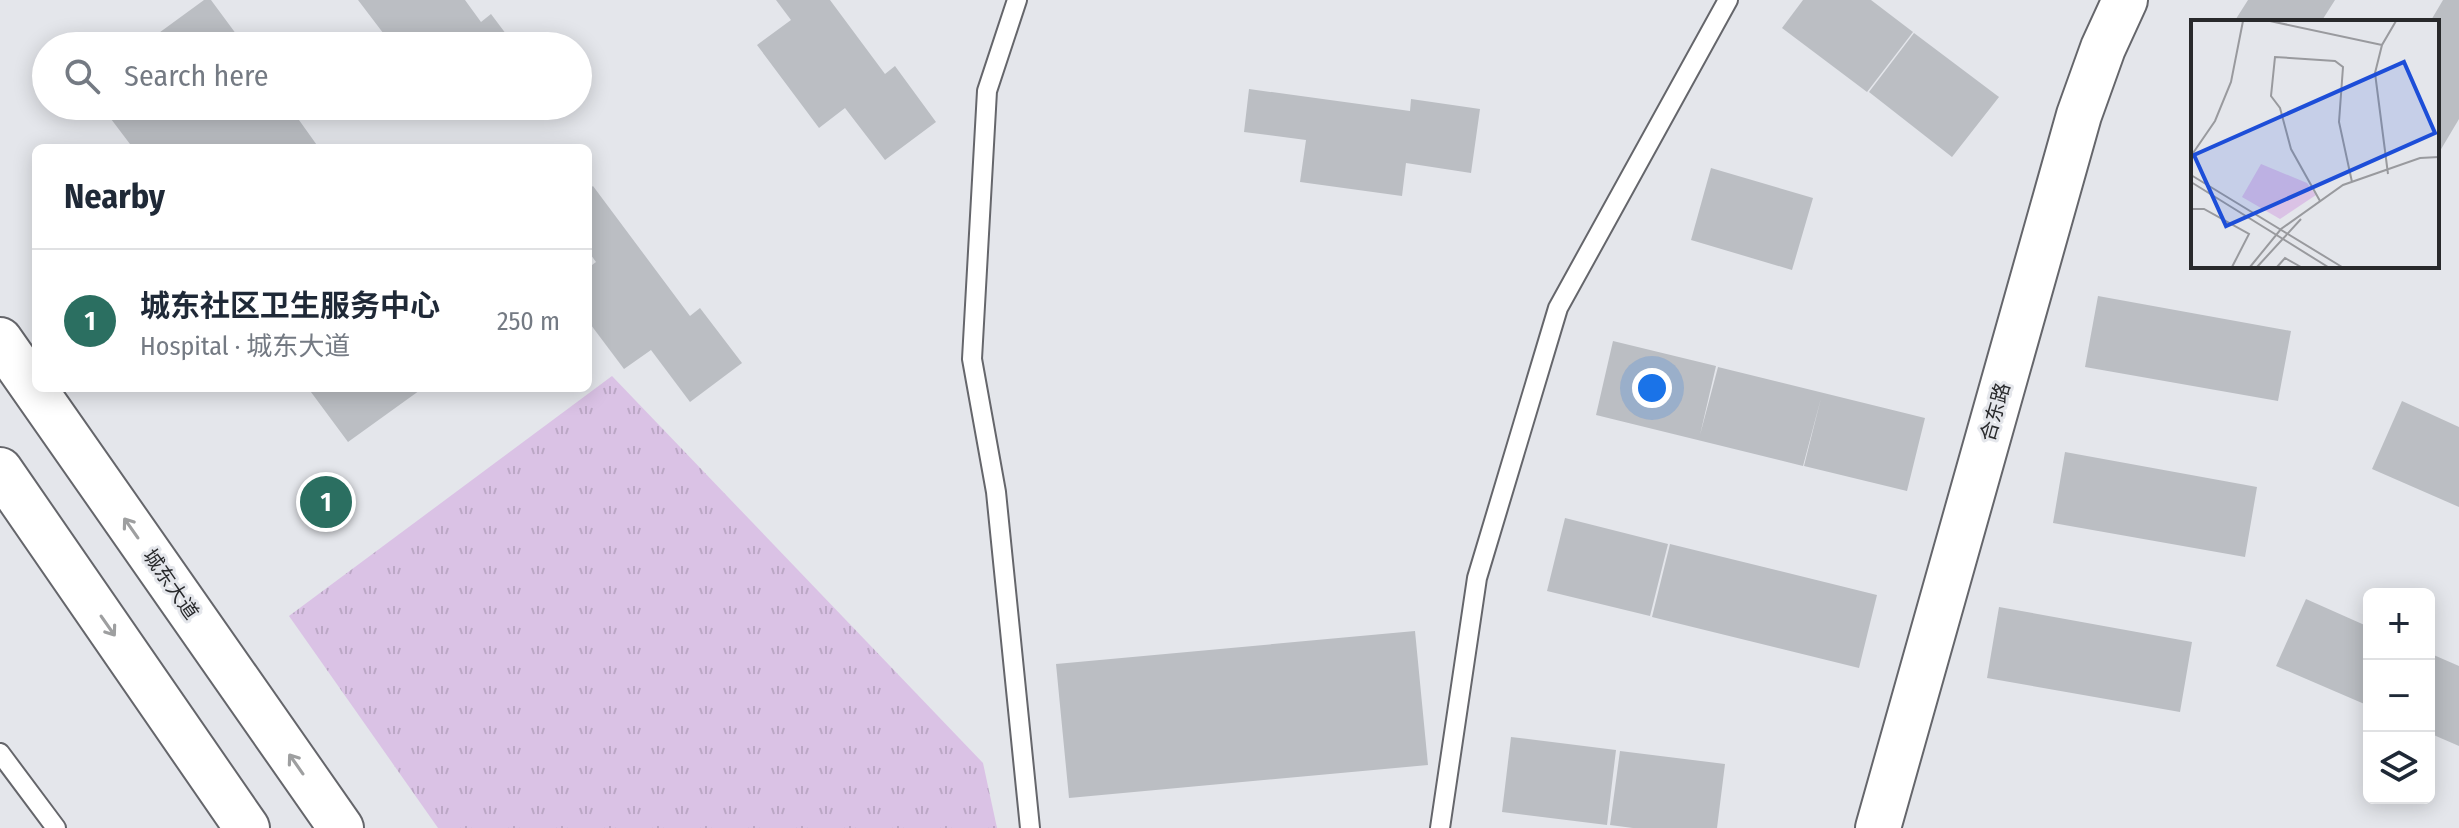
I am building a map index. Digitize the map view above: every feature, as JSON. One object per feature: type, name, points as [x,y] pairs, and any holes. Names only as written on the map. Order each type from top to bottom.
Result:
[{"type":"main road","name":"合东路","points":[[1878,828],[2079,115],[2103,48],[2125,0]]},
{"type":"main road","name":"城东大道","points":[[0,340],[32,386]]},
{"type":"main road","name":"城东大道","points":[[36,392],[341,828]]},
{"type":"main road","points":[[0,470],[247,828]]},
{"type":"lane","points":[[1017,0],[987,91],[972,359],[996,492],[1030,828]]},
{"type":"lane","points":[[1440,828],[1477,578],[1558,308],[1728,0]]},
{"type":"lane","points":[[0,753],[56,828]]},
{"type":"green space","points":[[612,376],[983,763],[997,828],[438,828],[289,616]]},
{"type":"building","points":[[204,0],[211,0],[235,32],[160,32]]},
{"type":"building","points":[[358,0],[465,0],[481,22],[491,14],[504,32],[382,32]]},
{"type":"building","points":[[776,0],[830,0],[885,74],[895,66],[936,122],[885,160],[845,108],[819,128],[757,45],[791,20]]},
{"type":"building","points":[[1803,0],[1871,0],[1913,32],[1867,92],[1782,28]]},
{"type":"building","points":[[2248,0],[2335,0],[2322,20],[2235,20]]},
{"type":"building","points":[[2443,0],[2459,0],[2459,119],[2439,153],[2439,20],[2431,20]]},
{"type":"building","points":[[1914,33],[1999,97],[1952,157],[1869,92]]},
{"type":"building","points":[[1249,89],[1410,111],[1411,99],[1480,109],[1471,173],[1406,163],[1402,196],[1300,182],[1306,140],[1244,132]]},
{"type":"building","points":[[112,120],[299,120],[316,144],[130,144]]},
{"type":"building","points":[[1711,168],[1813,198],[1792,270],[1691,240]]},
{"type":"building","points":[[592,187],[690,316],[700,308],[742,363],[690,402],[651,350],[624,369],[592,326],[592,265],[596,262],[592,256]]},
{"type":"building","points":[[2098,296],[2291,331],[2278,401],[2085,367]]},
{"type":"building","points":[[1613,341],[1716,366],[1700,435],[1718,367],[1925,418],[1907,491],[1804,466],[1821,398],[1803,466],[1596,415]]},
{"type":"building","points":[[311,392],[417,392],[348,442]]},
{"type":"building","points":[[2402,401],[2459,427],[2459,507],[2372,469]]},
{"type":"building","points":[[2065,452],[2257,487],[2245,557],[2053,523]]},
{"type":"building","points":[[1565,518],[1668,544],[1650,616],[1547,591]]},
{"type":"building","points":[[1670,544],[1877,595],[1859,668],[1652,617]]},
{"type":"building","points":[[2306,599],[2363,624],[2363,703],[2276,666]]},
{"type":"building","points":[[1999,607],[2192,642],[2180,712],[1987,678]]},
{"type":"building","points":[[1415,631],[1428,765],[1069,798],[1056,664]]},
{"type":"building","points":[[2435,656],[2459,666],[2459,746],[2435,736]]},
{"type":"building","points":[[1511,737],[1616,750],[1607,825],[1502,812]]},
{"type":"building","points":[[1620,751],[1725,764],[1717,828],[1610,825]]},
{"type":"place","name":"城东社区卫生服务中心","points":[[326,502]]}]
